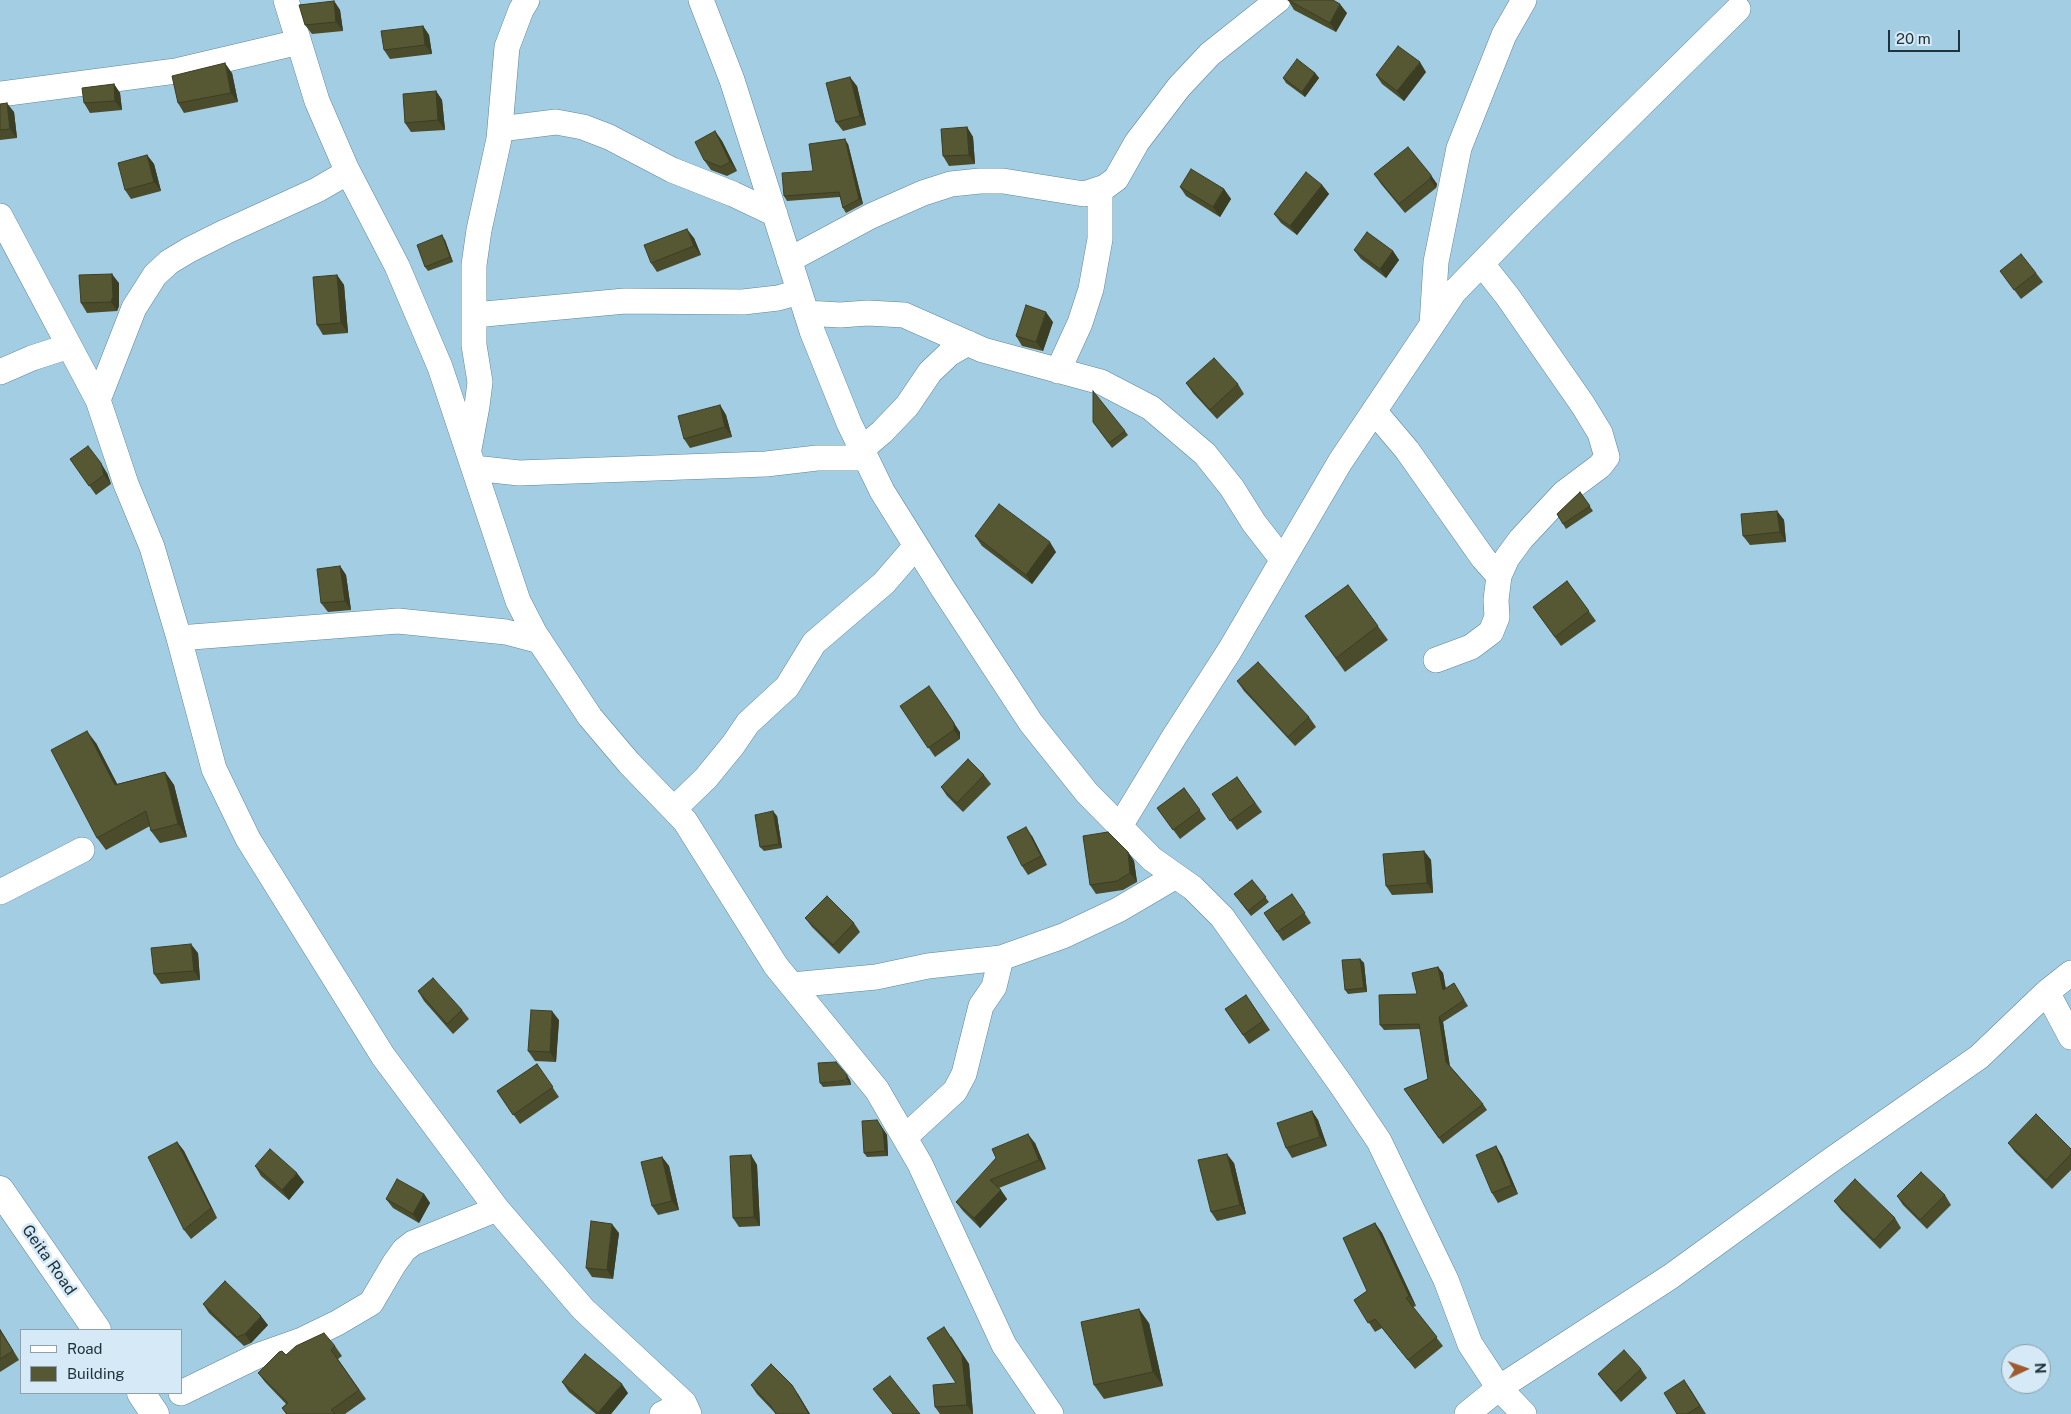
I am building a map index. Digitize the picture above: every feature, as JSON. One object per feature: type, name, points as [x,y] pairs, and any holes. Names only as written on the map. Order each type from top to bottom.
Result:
[{"type":"highway","name":"Geita Road","points":[[0,1190],[96,1329]]},
{"type":"street","points":[[286,0],[317,101],[348,172],[397,266],[440,367],[518,600],[540,641],[590,717],[629,763],[685,821],[771,958],[878,1090],[920,1164],[1004,1344],[1051,1414]]},
{"type":"street","points":[[471,460],[480,382],[474,345],[474,265],[479,230],[500,130],[507,47],[520,10],[526,0]]},
{"type":"street","points":[[701,0],[732,80],[803,302],[849,423],[882,491],[1031,723],[1087,793],[1152,859],[1193,888],[1222,917],[1342,1086],[1379,1141],[1446,1280],[1470,1344],[1499,1388],[1524,1414]]},
{"type":"street","points":[[789,260],[871,216],[923,193],[951,184],[1003,181],[1084,194],[1100,190],[1116,179],[1137,142],[1178,87],[1210,54],[1278,0]]},
{"type":"street","points":[[1432,324],[1436,262],[1459,148],[1504,36],[1524,0]]},
{"type":"street","points":[[1120,826],[1230,650],[1340,462],[1454,292],[1738,9]]},
{"type":"street","points":[[0,94],[176,71],[299,42]]},
{"type":"street","points":[[500,130],[556,122],[583,127],[609,137],[672,170],[733,194],[775,214]]},
{"type":"street","points":[[98,400],[134,308],[155,275],[169,262],[210,239],[317,190],[348,172]]},
{"type":"street","points":[[1058,371],[1080,323],[1091,289],[1100,239],[1100,190]]},
{"type":"street","points":[[0,216],[98,400],[126,484],[152,548],[179,638],[214,769],[248,839],[383,1056],[496,1209],[583,1309],[686,1408]]},
{"type":"street","points":[[1436,660],[1471,647],[1491,632],[1497,617],[1496,600],[1499,576],[1507,558],[1521,539],[1564,493],[1600,466],[1607,457],[1600,433],[1583,405],[1508,297],[1482,264]]},
{"type":"street","points":[[474,315],[625,301],[743,302],[778,298],[803,302],[840,314],[904,315],[983,350],[1101,382],[1151,408],[1205,454],[1232,488],[1254,522],[1282,559]]},
{"type":"street","points":[[471,460],[519,474],[748,465],[864,453],[907,406],[930,372],[949,354],[968,343]]},
{"type":"street","points":[[0,372],[32,358],[69,346]]},
{"type":"street","points":[[1374,411],[1408,450],[1483,558],[1499,576]]},
{"type":"street","points":[[674,809],[706,778],[748,723],[787,687],[814,643],[884,583],[916,546]]},
{"type":"street","points":[[179,638],[398,621],[506,632],[540,641]]},
{"type":"street","points":[[0,892],[82,850]]},
{"type":"street","points":[[792,985],[876,977],[928,966],[1001,958],[1063,936],[1118,910],[1176,876]]},
{"type":"street","points":[[905,1138],[956,1091],[964,1074],[981,1006],[994,987],[1001,958]]},
{"type":"street","points":[[1467,1414],[1499,1388],[1670,1277],[1827,1163],[1979,1057],[2047,992],[2071,972]]},
{"type":"street","points":[[2047,992],[2071,1037]]},
{"type":"street","points":[[182,1393],[257,1356],[302,1340],[372,1303],[399,1257],[413,1243],[496,1209]]},
{"type":"street","points":[[146,1407],[178,1394]]},
{"type":"street","points":[[662,1414],[686,1408]]},
{"type":"building","points":[[1288,0],[1333,0],[1340,4],[1330,23]]},
{"type":"building","points":[[334,1],[336,22],[305,25],[299,5]]},
{"type":"building","points":[[423,26],[425,45],[384,50],[381,31]]},
{"type":"building","points":[[1398,46],[1420,62],[1397,91],[1376,75]]},
{"type":"building","points":[[1297,59],[1315,73],[1302,92],[1283,78]]},
{"type":"building","points":[[225,63],[231,93],[178,103],[172,76]]},
{"type":"building","points":[[850,77],[860,116],[836,122],[826,83]]},
{"type":"building","points":[[114,84],[115,101],[84,103],[82,88]]},
{"type":"building","points":[[436,91],[438,120],[405,123],[403,94]]},
{"type":"building","points":[[7,103],[10,129],[0,130],[0,104]]},
{"type":"building","points":[[967,127],[969,155],[943,156],[941,129]]},
{"type":"building","points":[[715,131],[730,162],[721,167],[704,160],[695,142]]},
{"type":"building","points":[[845,139],[859,199],[843,208],[839,192],[784,196],[782,173],[813,171],[809,144]]},
{"type":"building","points":[[1408,147],[1431,175],[1430,179],[1399,204],[1374,174]]},
{"type":"building","points":[[147,155],[154,182],[125,190],[118,163]]},
{"type":"building","points":[[1191,169],[1224,189],[1213,207],[1180,187]]},
{"type":"building","points":[[1306,172],[1322,185],[1290,226],[1274,214]]},
{"type":"building","points":[[687,229],[694,246],[651,263],[644,245]]},
{"type":"building","points":[[1367,232],[1393,251],[1380,269],[1354,250]]},
{"type":"building","points":[[442,235],[450,257],[425,267],[417,245]]},
{"type":"building","points":[[2021,254],[2036,273],[2014,290],[2000,271]]},
{"type":"building","points":[[112,274],[113,297],[111,302],[81,303],[79,275]]},
{"type":"building","points":[[337,275],[341,323],[317,325],[313,277]]},
{"type":"building","points":[[1026,305],[1046,312],[1036,342],[1016,336]]},
{"type":"building","points":[[1214,358],[1238,384],[1210,410],[1186,383]]},
{"type":"building","points":[[1093,391],[1125,431],[1109,443],[1093,422]]},
{"type":"building","points":[[720,405],[725,427],[684,439],[678,416]]},
{"type":"building","points":[[88,446],[101,463],[104,475],[89,486],[70,459]]},
{"type":"building","points":[[1580,492],[1590,506],[1563,524],[1557,514]]},
{"type":"building","points":[[999,504],[1050,542],[1026,575],[975,536]]},
{"type":"building","points":[[1777,511],[1780,532],[1743,536],[1741,514]]},
{"type":"building","points":[[340,566],[345,601],[321,603],[317,569]]},
{"type":"building","points":[[1567,581],[1589,611],[1555,637],[1533,607]]},
{"type":"building","points":[[1348,585],[1378,626],[1336,658],[1305,616]]},
{"type":"building","points":[[1258,662],[1309,717],[1288,737],[1237,681]]},
{"type":"building","points":[[929,686],[954,723],[954,730],[928,748],[900,706]]},
{"type":"building","points":[[87,731],[115,785],[165,772],[178,824],[151,831],[146,811],[97,838],[51,750]]},
{"type":"building","points":[[968,759],[984,775],[957,803],[941,787]]},
{"type":"building","points":[[1237,777],[1255,803],[1230,821],[1212,794]]},
{"type":"building","points":[[1184,788],[1200,810],[1173,830],[1157,808]]},
{"type":"building","points":[[773,811],[779,844],[760,847],[755,815]]},
{"type":"building","points":[[1026,827],[1041,856],[1022,866],[1007,837]]},
{"type":"building","points":[[1108,832],[1128,852],[1130,873],[1117,881],[1090,885],[1083,836]]},
{"type":"building","points":[[1424,851],[1427,883],[1386,886],[1383,854]]},
{"type":"building","points":[[1252,880],[1266,897],[1248,911],[1234,894]]},
{"type":"building","points":[[1292,894],[1305,913],[1277,932],[1264,913]]},
{"type":"building","points":[[827,896],[854,923],[833,945],[805,918]]},
{"type":"building","points":[[191,944],[194,971],[154,974],[151,948]]},
{"type":"building","points":[[1360,959],[1364,988],[1345,990],[1342,960]]},
{"type":"building","points":[[1438,967],[1443,990],[1454,983],[1464,1000],[1439,1017],[1446,1062],[1483,1104],[1439,1138],[1404,1089],[1428,1079],[1419,1024],[1380,1025],[1379,995],[1417,994],[1412,973]]},
{"type":"building","points":[[433,978],[462,1010],[447,1024],[418,991]]},
{"type":"building","points":[[1246,995],[1263,1021],[1243,1035],[1225,1009]]},
{"type":"building","points":[[531,1010],[552,1011],[550,1052],[528,1051]]},
{"type":"building","points":[[836,1062],[847,1075],[847,1080],[820,1083],[818,1063]]},
{"type":"building","points":[[537,1064],[553,1087],[513,1115],[497,1091]]},
{"type":"building","points":[[1312,1111],[1320,1137],[1286,1148],[1277,1123]]},
{"type":"building","points":[[2036,1114],[2071,1149],[2071,1154],[2046,1180],[2008,1143]]},
{"type":"building","points":[[877,1120],[883,1130],[885,1151],[864,1153],[862,1121]]},
{"type":"building","points":[[1028,1134],[1039,1160],[990,1180],[1001,1190],[974,1218],[956,1202],[996,1158],[992,1149]]},
{"type":"building","points":[[177,1142],[211,1208],[184,1230],[148,1157]]},
{"type":"building","points":[[1496,1146],[1512,1185],[1492,1193],[1476,1155]]},
{"type":"building","points":[[270,1149],[297,1173],[282,1190],[255,1166]]},
{"type":"building","points":[[1227,1154],[1240,1205],[1211,1212],[1198,1160]]},
{"type":"building","points":[[751,1155],[754,1217],[733,1218],[730,1156]]},
{"type":"building","points":[[662,1157],[672,1201],[652,1206],[641,1162]]},
{"type":"building","points":[[1921,1172],[1945,1195],[1920,1220],[1897,1196]]},
{"type":"building","points":[[397,1179],[424,1194],[413,1214],[386,1199]]},
{"type":"building","points":[[1855,1179],[1895,1218],[1874,1240],[1834,1201]]},
{"type":"building","points":[[591,1221],[612,1224],[607,1270],[586,1268]]},
{"type":"building","points":[[1375,1223],[1409,1296],[1406,1298],[1437,1337],[1408,1360],[1375,1319],[1368,1323],[1354,1300],[1367,1291],[1343,1238]]},
{"type":"building","points":[[225,1281],[261,1316],[245,1334],[237,1337],[203,1304]]},
{"type":"building","points":[[1139,1309],[1153,1372],[1094,1385],[1081,1322]]},
{"type":"building","points":[[944,1327],[962,1355],[967,1405],[935,1407],[933,1385],[956,1383],[927,1338]]},
{"type":"building","points":[[0,1330],[13,1351],[0,1359]]},
{"type":"building","points":[[324,1333],[335,1346],[331,1350],[359,1390],[331,1410],[335,1414],[287,1414],[282,1408],[288,1403],[258,1373],[279,1352],[282,1351],[286,1355],[296,1346]]},
{"type":"building","points":[[1624,1350],[1641,1369],[1615,1393],[1598,1374]]},
{"type":"building","points":[[585,1354],[622,1384],[598,1413],[562,1382]]},
{"type":"building","points":[[771,1364],[792,1385],[809,1414],[776,1414],[751,1385]]},
{"type":"building","points":[[890,1376],[920,1414],[893,1414],[873,1389]]},
{"type":"building","points":[[1684,1380],[1700,1406],[1687,1414],[1677,1414],[1664,1393]]}]
